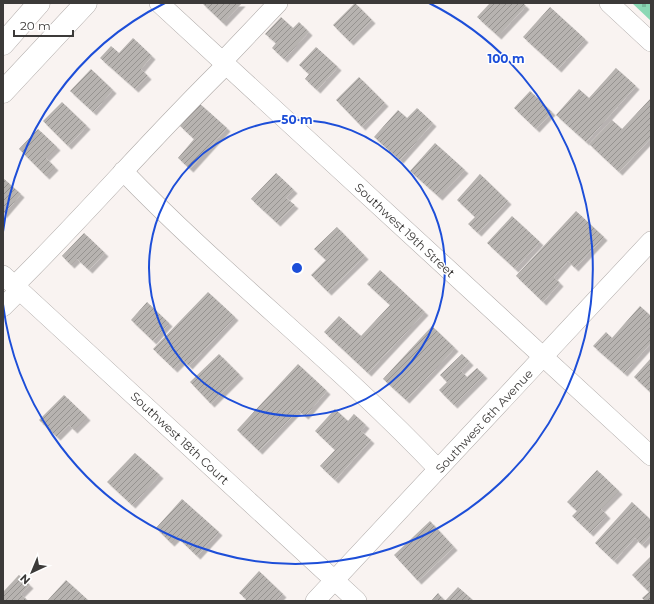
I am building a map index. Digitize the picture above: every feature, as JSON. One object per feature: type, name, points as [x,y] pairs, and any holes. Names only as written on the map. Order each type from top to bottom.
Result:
[{"type":"main road","points":[[3,44],[39,3]]},
{"type":"main road","points":[[3,92],[86,3]]},
{"type":"street","name":"Southwest 19th Street","points":[[159,3],[651,456]]},
{"type":"street","points":[[3,308],[12,283],[69,231],[278,3]]},
{"type":"street","points":[[609,3],[651,42]]},
{"type":"street","points":[[123,171],[193,240],[389,420],[438,470]]},
{"type":"street","name":"Southwest 6th Avenue","points":[[315,601],[651,241]]},
{"type":"street","name":"Southwest 18th Court","points":[[12,283],[357,601]]},
{"type":"green space","points":[[632,3],[651,3],[651,21]]},
{"type":"building","points":[[202,3],[242,3],[223,23]]},
{"type":"building","points":[[355,3],[372,20],[350,42],[333,25]]},
{"type":"building","points":[[490,3],[523,3],[526,6],[498,36],[477,17]]},
{"type":"building","points":[[550,7],[585,39],[558,69],[523,37]]},
{"type":"building","points":[[281,17],[293,28],[299,22],[309,32],[284,59],[272,48],[276,43],[265,34]]},
{"type":"building","points":[[133,38],[152,56],[141,69],[148,76],[135,89],[100,58],[111,46],[119,53]]},
{"type":"building","points":[[316,47],[338,67],[317,90],[305,79],[309,74],[299,65]]},
{"type":"building","points":[[616,68],[636,86],[586,142],[556,115],[579,89],[589,98]]},
{"type":"building","points":[[91,69],[113,90],[93,112],[70,91]]},
{"type":"building","points":[[359,77],[385,103],[362,127],[336,100]]},
{"type":"building","points":[[530,91],[552,112],[536,129],[514,108]]},
{"type":"building","points":[[650,99],[651,138],[619,172],[589,144],[612,120],[622,129]]},
{"type":"building","points":[[62,102],[87,126],[68,146],[43,121]]},
{"type":"building","points":[[199,103],[227,128],[190,169],[178,158],[194,139],[180,126]]},
{"type":"building","points":[[417,108],[433,123],[400,160],[374,137],[398,110],[407,118]]},
{"type":"building","points":[[38,129],[57,147],[46,158],[55,167],[46,176],[19,149]]},
{"type":"building","points":[[435,143],[465,170],[439,197],[410,171]]},
{"type":"building","points":[[276,173],[294,190],[286,198],[295,205],[277,223],[251,199]]},
{"type":"building","points":[[480,174],[508,201],[478,233],[468,224],[475,217],[457,200]]},
{"type":"building","points":[[3,178],[21,194],[3,215]]},
{"type":"building","points":[[576,211],[604,237],[575,268],[568,261],[554,277],[560,283],[543,302],[516,276]]},
{"type":"building","points":[[512,216],[540,242],[515,269],[487,243]]},
{"type":"building","points":[[337,227],[365,256],[328,292],[311,275],[326,260],[314,249]]},
{"type":"building","points":[[84,233],[105,253],[89,270],[77,259],[71,265],[62,256]]},
{"type":"building","points":[[380,270],[425,312],[368,373],[324,332],[339,316],[361,336],[390,305],[367,284]]},
{"type":"building","points":[[208,292],[235,317],[189,366],[183,360],[174,369],[153,349]]},
{"type":"building","points":[[147,302],[169,323],[153,341],[131,320]]},
{"type":"building","points":[[640,306],[651,316],[651,343],[624,373],[593,346],[606,332],[612,338]]},
{"type":"building","points":[[432,326],[455,348],[406,400],[383,379]]},
{"type":"building","points":[[219,354],[240,375],[211,404],[190,382]]},
{"type":"building","points":[[462,354],[470,362],[461,371],[467,377],[477,368],[484,375],[454,405],[439,390],[447,382],[440,375]]},
{"type":"building","points":[[651,358],[651,393],[634,377]]},
{"type":"building","points":[[298,364],[327,391],[305,416],[298,410],[259,451],[237,430]]},
{"type":"building","points":[[64,395],[87,417],[74,430],[69,425],[57,437],[39,420]]},
{"type":"building","points":[[335,409],[348,421],[354,414],[366,425],[361,431],[371,440],[335,480],[320,466],[335,450],[315,431]]},
{"type":"building","points":[[135,453],[160,475],[132,505],[107,482]]},
{"type":"building","points":[[597,470],[619,491],[601,509],[607,515],[590,533],[572,516],[577,511],[567,502]]},
{"type":"building","points":[[182,499],[219,532],[197,556],[177,537],[171,543],[156,528]]},
{"type":"building","points":[[632,502],[651,520],[651,535],[642,545],[635,538],[614,561],[595,543]]},
{"type":"building","points":[[430,521],[454,547],[418,581],[394,555]]},
{"type":"building","points":[[651,556],[651,601],[645,601],[642,598],[649,592],[632,575]]},
{"type":"building","points":[[259,571],[283,594],[276,601],[245,601],[246,599],[239,593]]},
{"type":"building","points":[[19,575],[30,585],[21,594],[28,601],[3,601],[3,592]]},
{"type":"building","points":[[66,580],[89,601],[47,601]]},
{"type":"building","points":[[458,587],[474,601],[445,601]]},
{"type":"building","points":[[438,593],[445,601],[431,601]]}]
